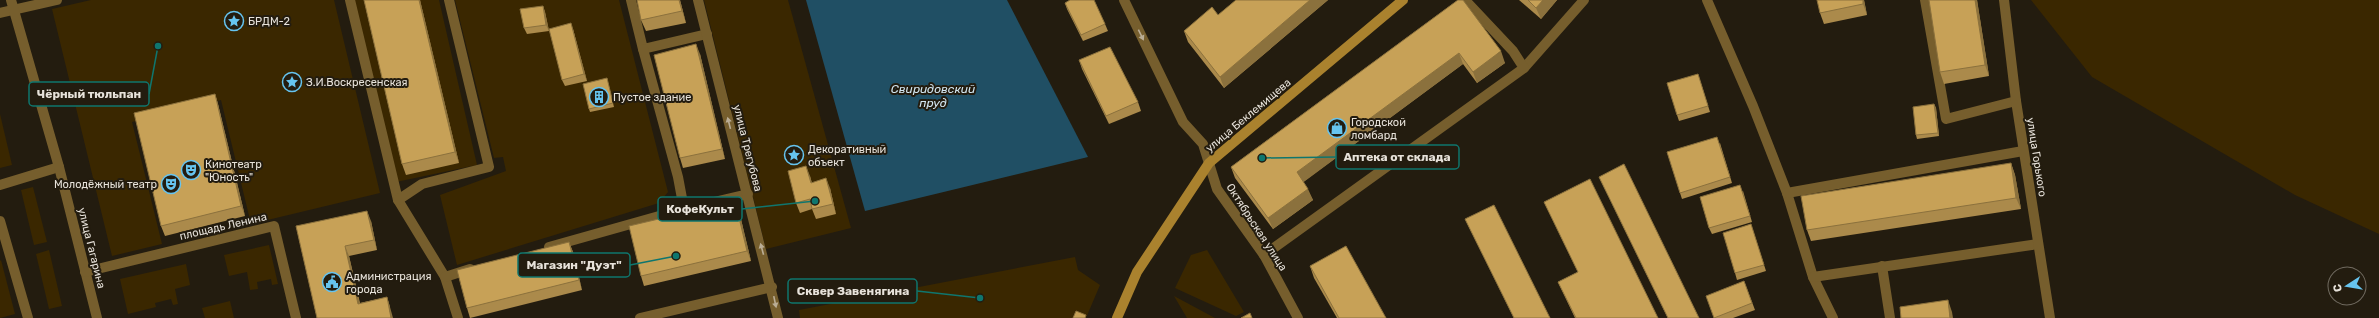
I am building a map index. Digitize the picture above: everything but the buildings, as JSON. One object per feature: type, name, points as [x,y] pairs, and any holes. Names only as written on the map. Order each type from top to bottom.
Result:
[{"type":"main road","name":"улица Беклемищева","points":[[1117,318],[1137,272],[1209,164],[1403,0]]},
{"type":"street","name":"улица Гагарина","points":[[11,0],[59,167],[97,318]]},
{"type":"street","points":[[0,13],[58,0]]},
{"type":"street","points":[[350,0],[398,200],[445,276],[458,318]]},
{"type":"street","points":[[398,200],[422,184],[490,167],[449,0]]},
{"type":"street","points":[[631,0],[678,177],[684,209]]},
{"type":"street","name":"улица Трегубова","points":[[698,0],[772,287]]},
{"type":"street","name":"Октябрьская улица","points":[[1124,0],[1183,122],[1202,144],[1217,189],[1264,255],[1298,318]]},
{"type":"street","points":[[1465,0],[1513,51],[1524,68]]},
{"type":"street","points":[[1264,255],[1524,68],[1584,0]]},
{"type":"street","points":[[1707,0],[1753,106],[1787,194],[1814,277],[1833,318]]},
{"type":"street","points":[[1925,0],[1946,120],[2016,101]]},
{"type":"street","name":"улица Горького","points":[[2004,0],[2023,151],[2050,318]]},
{"type":"street","points":[[643,49],[707,34]]},
{"type":"street","points":[[1787,194],[2023,151]]},
{"type":"street","points":[[0,185],[59,167]]},
{"type":"street","points":[[542,249],[684,209],[748,194]]},
{"type":"street","points":[[0,221],[5,256],[28,318]]},
{"type":"street","name":"площадь Ленина","points":[[85,272],[274,226],[296,318]]},
{"type":"street","points":[[1814,277],[2038,244]]},
{"type":"street","points":[[445,276],[482,266]]},
{"type":"street","points":[[1882,266],[1890,318]]},
{"type":"street","points":[[640,318],[772,287],[778,318]]},
{"type":"shaded area","points":[[91,0],[334,0],[380,193],[251,224],[221,100],[132,122],[162,244],[112,256],[52,9]]},
{"type":"shaded area","points":[[351,0],[439,0],[477,165],[396,182]]},
{"type":"shaded area","points":[[455,0],[619,0],[668,192],[659,203],[457,265],[440,195],[506,171],[503,157],[494,158]]},
{"type":"shaded area","points":[[704,0],[788,0],[851,228],[766,249]]},
{"type":"shaded area","points":[[2031,0],[2379,0],[2379,234],[2295,195],[2092,77]]},
{"type":"shaded area","points":[[0,114],[12,165],[0,168]]},
{"type":"shaded area","points":[[33,187],[47,242],[34,245],[21,190]]},
{"type":"shaded area","points":[[269,245],[278,284],[272,285],[271,279],[257,282],[258,289],[250,290],[247,272],[229,276],[224,255]]},
{"type":"shaded area","points":[[49,250],[62,306],[49,309],[36,254]]},
{"type":"shaded area","points":[[1207,250],[1244,312],[1236,316],[1175,288],[1191,255]]},
{"type":"shaded area","points":[[1075,257],[1078,270],[1100,285],[1086,318],[800,318],[799,310]]},
{"type":"shaded area","points":[[1,260],[15,314],[0,318],[0,261]]},
{"type":"shaded area","points":[[186,264],[190,285],[175,289],[178,304],[173,305],[171,299],[155,303],[156,307],[128,314],[120,279]]},
{"type":"shaded area","points":[[1174,296],[1215,318],[1187,318]]},
{"type":"shaded area","points":[[230,301],[234,318],[205,318],[202,308]]},
{"type":"water","name":"Свиридовский пруд","points":[[806,0],[1007,0],[1088,157],[865,211]]},
{"type":"place","name":"БРДМ-2","points":[[234,21]]},
{"type":"place","name":"Чёрный тюльпан","points":[[158,46]]},
{"type":"place","name":"З.И.Воскресенская","points":[[292,82]]},
{"type":"place","name":"Пустое здание","points":[[599,97]]},
{"type":"place","name":"Городской ломбард","points":[[1337,128]]},
{"type":"place","name":"Декоративный объект","points":[[794,155]]},
{"type":"place","name":"Аптека от склада","points":[[1262,158]]},
{"type":"place","name":"Кинотеатр \"Юность\"","points":[[191,170]]},
{"type":"place","name":"Молодёжный театр","points":[[171,184]]},
{"type":"place","name":"КофеКульт","points":[[815,201]]},
{"type":"place","name":"Магазин \"Дуэт\"","points":[[676,256]]},
{"type":"place","name":"Администрация города","points":[[332,282]]},
{"type":"place","name":"Сквер Завенягина","points":[[980,298]]}]
